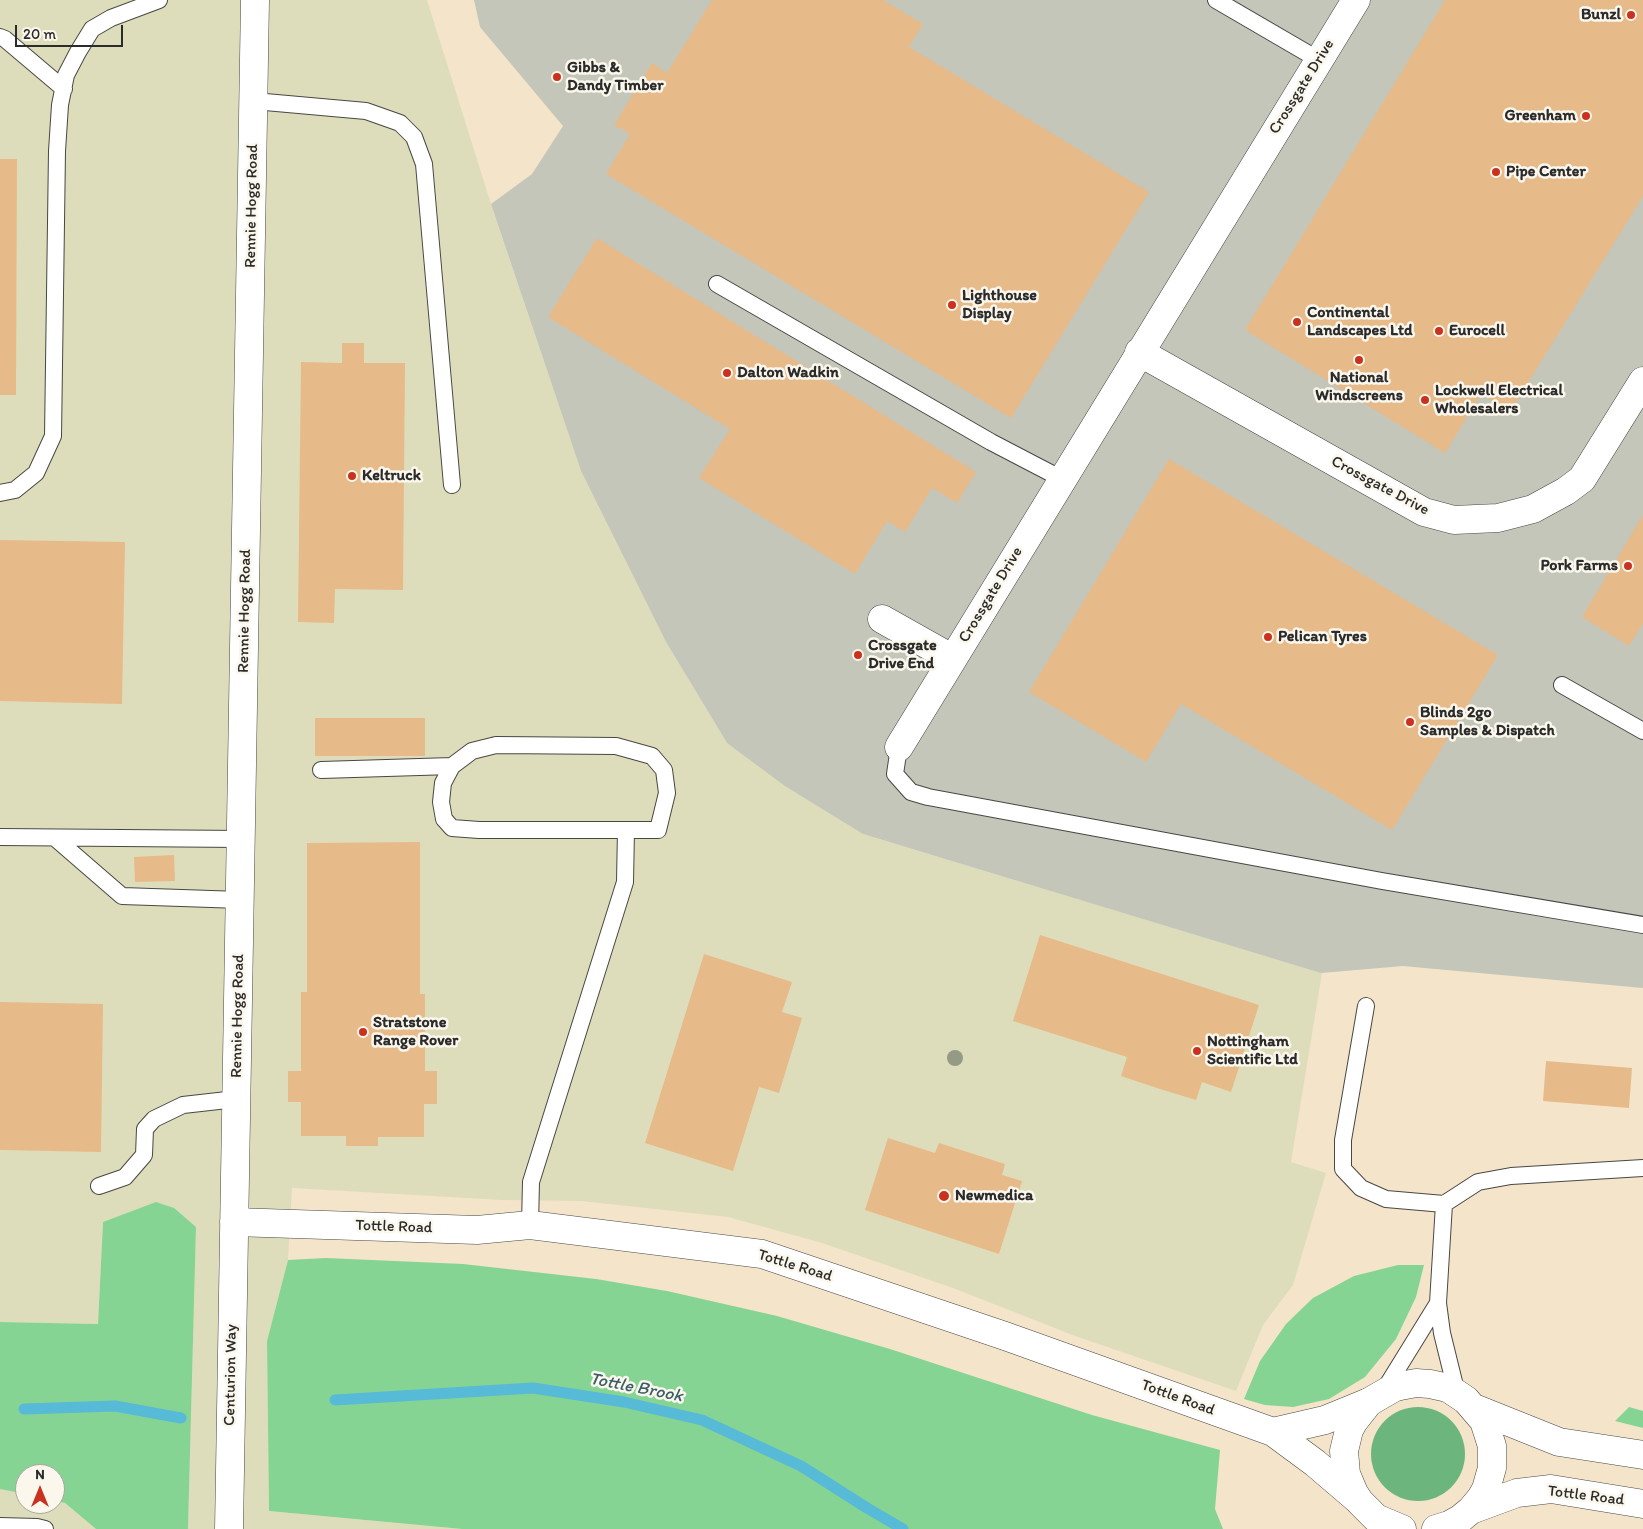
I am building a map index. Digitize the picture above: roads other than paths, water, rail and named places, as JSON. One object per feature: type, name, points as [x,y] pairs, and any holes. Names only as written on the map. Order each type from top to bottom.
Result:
[{"type":"street","name":"Rennie Hogg Road","points":[[234,1222],[255,0]]},
{"type":"street","name":"Crossgate Drive","points":[[899,747],[1356,0]]},
{"type":"street","name":"Crossgate Drive","points":[[1139,352],[1424,512],[1454,520],[1507,516],[1533,509],[1566,492],[1582,479],[1643,381]]},
{"type":"street","name":"Crossgate Drive","points":[[882,619],[953,659]]},
{"type":"street","name":"Tottle Road","points":[[234,1222],[477,1230],[530,1225],[762,1254],[1005,1336],[1273,1432],[1315,1463],[1356,1498],[1378,1523]]},
{"type":"street","name":"Centurion Way","points":[[229,1529],[234,1222]]},
{"type":"street","points":[[1273,1432],[1325,1420],[1395,1387],[1416,1383],[1437,1385],[1466,1401],[1559,1442],[1643,1455]]},
{"type":"street","points":[[1356,1498],[1346,1474],[1345,1446],[1349,1430],[1354,1421],[1376,1397]]},
{"type":"street","points":[[1463,1519],[1486,1488],[1493,1457],[1486,1426],[1466,1401]]},
{"type":"street","name":"Tottle Road","points":[[1436,1529],[1463,1519],[1517,1493],[1551,1489],[1643,1504]]},
{"type":"street","points":[[1378,1523],[1402,1529]]},
{"type":"lane","points":[[0,492],[15,490],[36,473],[53,436],[57,151],[60,105],[66,75],[92,29],[111,18],[159,0]]},
{"type":"lane","points":[[1216,0],[1319,60]]},
{"type":"lane","points":[[0,37],[5,39],[64,89]]},
{"type":"lane","points":[[254,101],[366,111],[400,123],[414,137],[424,164],[452,485]]},
{"type":"lane","points":[[717,284],[991,442],[1062,479]]},
{"type":"lane","points":[[1562,685],[1643,731]]},
{"type":"lane","points":[[496,744],[616,746],[652,756],[664,770],[667,793],[658,830],[479,830],[452,828],[444,819],[441,802],[443,784],[452,766],[472,751],[496,744]]},
{"type":"lane","points":[[899,747],[895,774],[911,792],[928,797],[1382,881],[1643,925]]},
{"type":"lane","points":[[321,770],[452,766]]},
{"type":"lane","points":[[530,1225],[532,1182],[624,882],[626,830]]},
{"type":"lane","points":[[0,837],[242,839]]},
{"type":"lane","points":[[55,838],[122,896],[241,900]]},
{"type":"lane","points":[[1366,1006],[1343,1140],[1343,1169],[1361,1188],[1386,1199],[1444,1204],[1478,1182],[1511,1176],[1643,1168]]},
{"type":"lane","points":[[99,1186],[125,1177],[144,1155],[145,1129],[154,1119],[183,1105],[236,1099]]},
{"type":"lane","points":[[1444,1204],[1438,1303],[1442,1333],[1466,1401]]},
{"type":"lane","points":[[1376,1397],[1438,1303]]},
{"type":"lane","points":[[0,1526],[45,1529]]},
{"type":"waterway","name":"Tottle Brook","points":[[335,1400],[533,1388],[624,1402],[702,1420],[801,1466],[903,1529]]},
{"type":"waterway","name":"Tottle Brook","points":[[24,1409],[115,1406],[181,1418]]},
{"type":"place","name":"Bunzl","points":[[1631,15]]},
{"type":"place","name":"Gibbs & Dandy Timber","points":[[557,77]]},
{"type":"place","name":"Greenham","points":[[1586,116]]},
{"type":"place","name":"Pipe Center","points":[[1496,172]]},
{"type":"place","name":"Lighthouse Display","points":[[952,305]]},
{"type":"place","name":"Continental Landscapes Ltd","points":[[1297,322]]},
{"type":"place","name":"Eurocell","points":[[1439,331]]},
{"type":"place","name":"National Windscreens","points":[[1359,360]]},
{"type":"place","name":"Dalton Wadkin","points":[[727,373]]},
{"type":"place","name":"Lockwell Electrical Wholesalers","points":[[1425,400]]},
{"type":"place","name":"Keltruck","points":[[352,476]]},
{"type":"place","name":"Pork Farms","points":[[1628,566]]},
{"type":"place","name":"Pelican Tyres","points":[[1268,637]]},
{"type":"place","name":"Crossgate Drive End","points":[[858,655]]},
{"type":"place","name":"Blinds 2go Samples & Dispatch","points":[[1410,722]]},
{"type":"place","name":"Stratstone Range Rover","points":[[363,1032]]},
{"type":"place","name":"Nottingham Scientific Ltd","points":[[1197,1051]]},
{"type":"place","name":"Newmedica","points":[[944,1196]]}]
